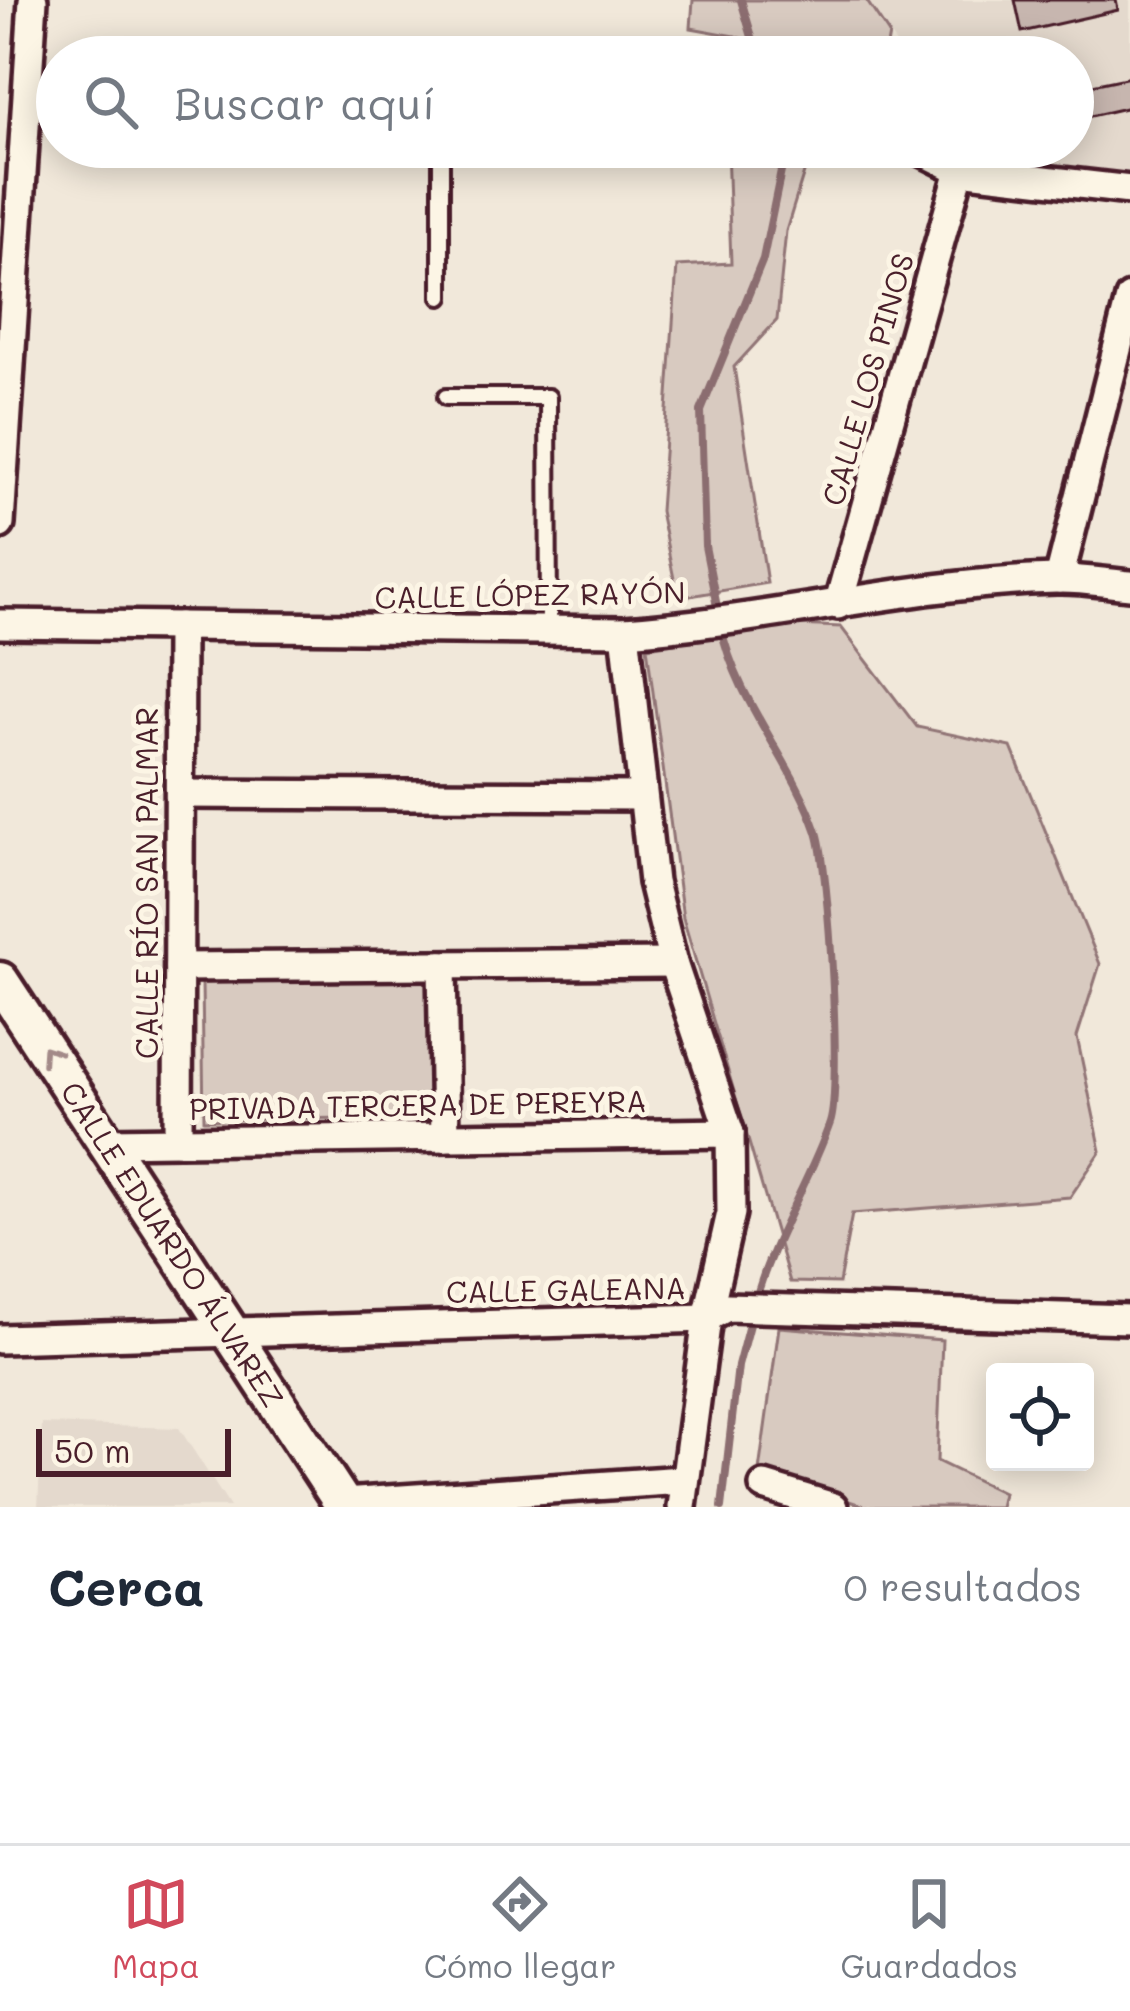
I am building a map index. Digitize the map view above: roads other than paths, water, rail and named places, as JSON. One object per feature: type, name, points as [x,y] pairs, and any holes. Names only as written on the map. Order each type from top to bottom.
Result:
[{"type":"street","points":[[0,524],[33,0]]},
{"type":"street","points":[[27,93],[36,93]]},
{"type":"street","points":[[956,168],[1130,190]]},
{"type":"street","name":"CALLE LOS PINOS","points":[[838,605],[960,170]]},
{"type":"street","points":[[1060,579],[1130,298]]},
{"type":"street","name":"CALLE LÓPEZ RAYÓN","points":[[0,624],[625,631],[695,626],[948,589],[1060,579],[1130,585]]},
{"type":"street","name":"CALLE RÍO SAN PALMAR","points":[[178,1141],[180,626]]},
{"type":"street","points":[[344,1505],[683,1494],[731,1213],[730,1133],[673,963],[653,882],[625,631]]},
{"type":"street","points":[[180,794],[642,796]]},
{"type":"street","points":[[179,967],[673,963]]},
{"type":"street","points":[[442,965],[445,1137]]},
{"type":"street","name":"CALLE EDUARDO ÁLVAREZ","points":[[0,981],[344,1505]]},
{"type":"street","name":"PRIVADA TERCERA DE PEREYRA","points":[[107,1142],[730,1133]]},
{"type":"street","name":"CALLE GALEANA","points":[[0,1339],[798,1307],[1130,1319]]},
{"type":"street","points":[[764,1486],[833,1507]]},
{"type":"lane","points":[[441,168],[441,297]]},
{"type":"lane","points":[[446,397],[548,398],[549,631]]},
{"type":"waterway","points":[[741,0],[752,36]]},
{"type":"waterway","points":[[718,612],[705,546],[701,411],[763,259],[782,168]]},
{"type":"waterway","points":[[721,627],[739,680],[817,832],[832,979],[835,1068],[830,1123],[756,1299]]},
{"type":"waterway","points":[[722,1507],[738,1366],[752,1313]]}]
